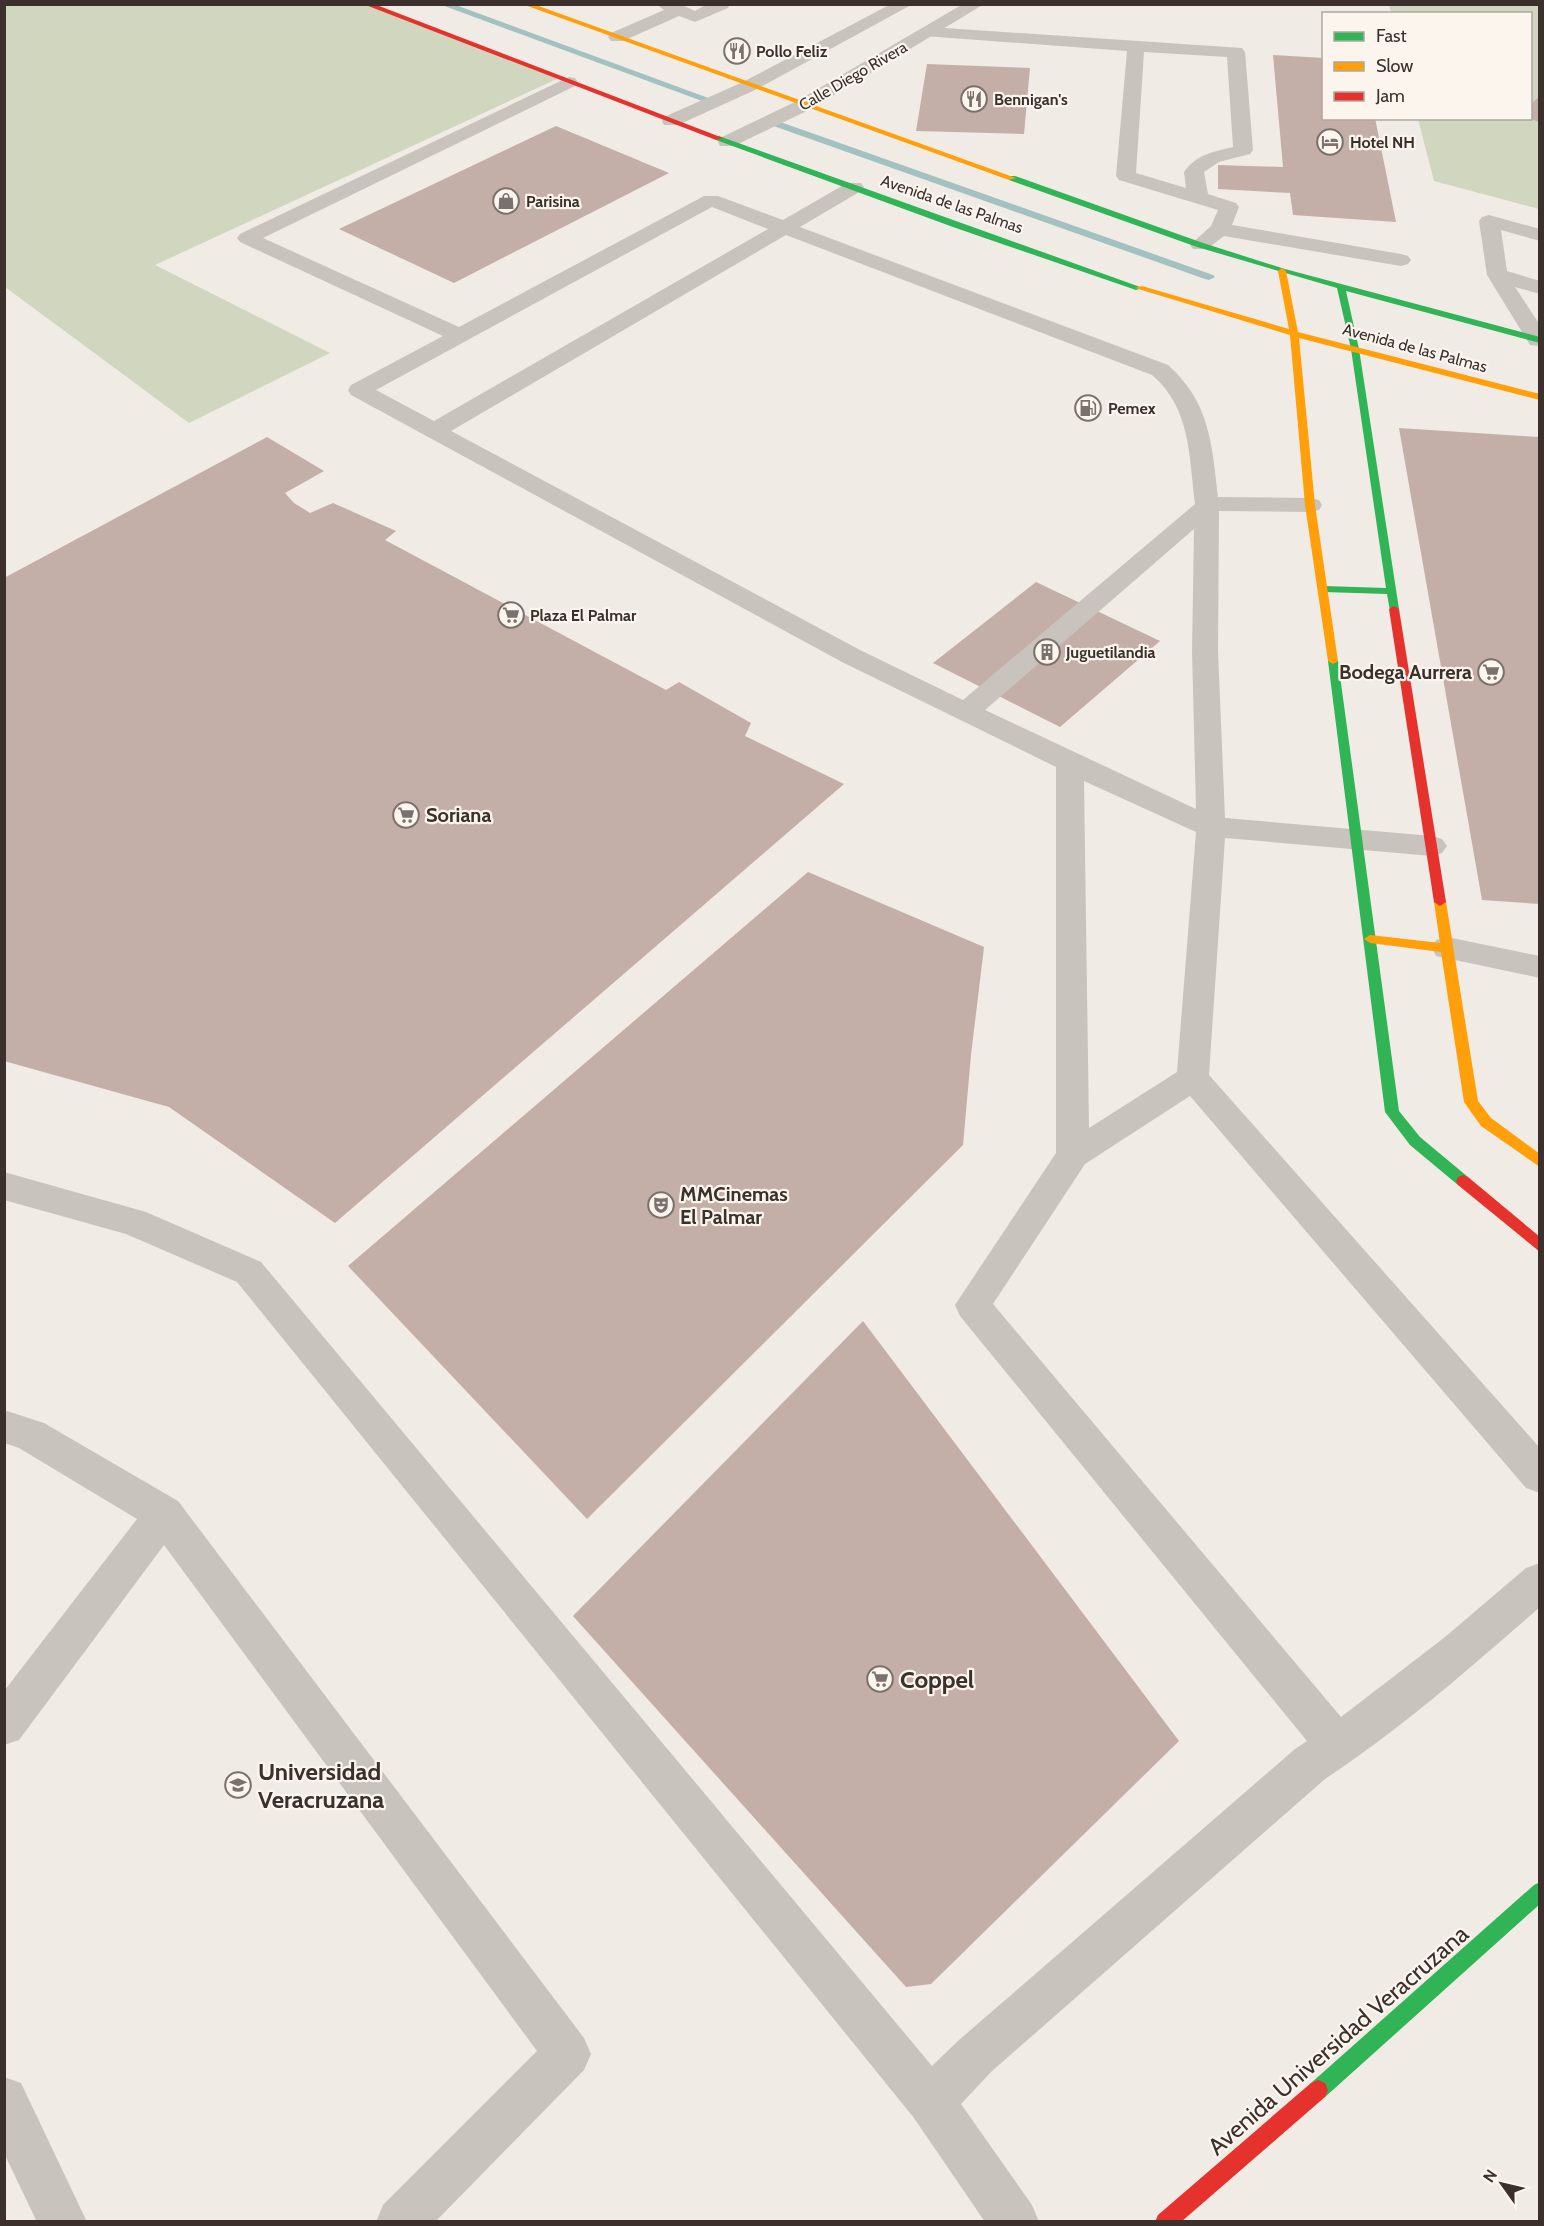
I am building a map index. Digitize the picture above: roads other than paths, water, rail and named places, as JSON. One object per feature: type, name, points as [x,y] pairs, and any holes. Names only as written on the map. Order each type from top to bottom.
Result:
[{"type":"main road","name":"Avenida de las Palmas","points":[[366,4],[727,142],[1157,293],[1294,334],[1539,398]]},
{"type":"main road","points":[[525,4],[749,86],[806,104],[1200,245],[1282,271],[1538,340]]},
{"type":"main road","points":[[1282,271],[1294,334],[1310,505],[1324,589],[1358,840],[1392,1112],[1415,1141],[1539,1246]]},
{"type":"main road","points":[[1341,286],[1356,349],[1391,591],[1471,1102],[1486,1122],[1539,1162]]},
{"type":"main road","points":[[1324,589],[1391,591]]},
{"type":"main road","points":[[1370,939],[1447,948]]},
{"type":"main road","name":"Avenida Universidad Veracruzana","points":[[1165,2222],[1404,2015],[1539,1891]]},
{"type":"street","points":[[618,37],[671,7],[695,17],[722,4]]},
{"type":"street","name":"Calle Diego Rivera","points":[[671,121],[749,86],[905,4]]},
{"type":"street","name":"Calle Diego Rivera","points":[[727,142],[806,104],[976,4]]},
{"type":"street","points":[[930,32],[1236,52],[1242,150],[1200,164],[1194,172],[1199,198]]},
{"type":"street","points":[[1136,46],[1126,176],[1229,207],[1220,229],[1200,245]]},
{"type":"street","points":[[459,335],[247,237],[569,82]]},
{"type":"street","points":[[434,431],[854,187]]},
{"type":"street","points":[[1432,846],[1211,827],[1070,763],[851,656],[359,390],[711,200],[1160,370],[1175,383],[1198,429],[1207,506],[1205,651],[1211,827],[1193,1078],[1539,1476]]},
{"type":"street","points":[[1538,340],[1497,275],[1489,221],[1539,235]]},
{"type":"street","points":[[1220,229],[1401,260]]},
{"type":"street","points":[[1497,275],[1539,288]]},
{"type":"street","points":[[966,712],[1207,506],[1222,503],[1310,505]]},
{"type":"street","points":[[1070,763],[1073,1155]]},
{"type":"street","points":[[1447,948],[1539,967]]},
{"type":"street","points":[[1193,1078],[1073,1155],[973,1305],[1338,1746]]},
{"type":"street","points":[[4,1186],[134,1222],[249,1272],[931,2102],[1015,2222]]},
{"type":"street","points":[[4,1426],[31,1435],[164,1514],[568,2054],[400,2222]]},
{"type":"street","points":[[4,1725],[164,1514]]},
{"type":"street","points":[[931,2102],[984,2048],[1310,1764],[1338,1746],[1459,1651],[1539,1581]]},
{"type":"street","points":[[4,2100],[63,2222]]},
{"type":"waterway","points":[[443,4],[706,99]]},
{"type":"waterway","points":[[772,122],[1209,277]]},
{"type":"place","name":"Pollo Feliz","points":[[737,51]]},
{"type":"place","name":"Bennigan's","points":[[974,99]]},
{"type":"place","name":"Hotel NH","points":[[1330,142]]},
{"type":"place","name":"Parisina","points":[[506,201]]},
{"type":"place","name":"Pemex","points":[[1088,408]]},
{"type":"place","name":"Plaza El Palmar","points":[[511,615]]},
{"type":"place","name":"Juguetilandia","points":[[1047,652]]},
{"type":"place","name":"Bodega Aurrera","points":[[1491,672]]},
{"type":"place","name":"Soriana","points":[[406,815]]},
{"type":"place","name":"MMCinemas El Palmar","points":[[661,1205]]},
{"type":"place","name":"Coppel","points":[[880,1679]]},
{"type":"place","name":"Universidad Veracruzana","points":[[238,1785]]}]
